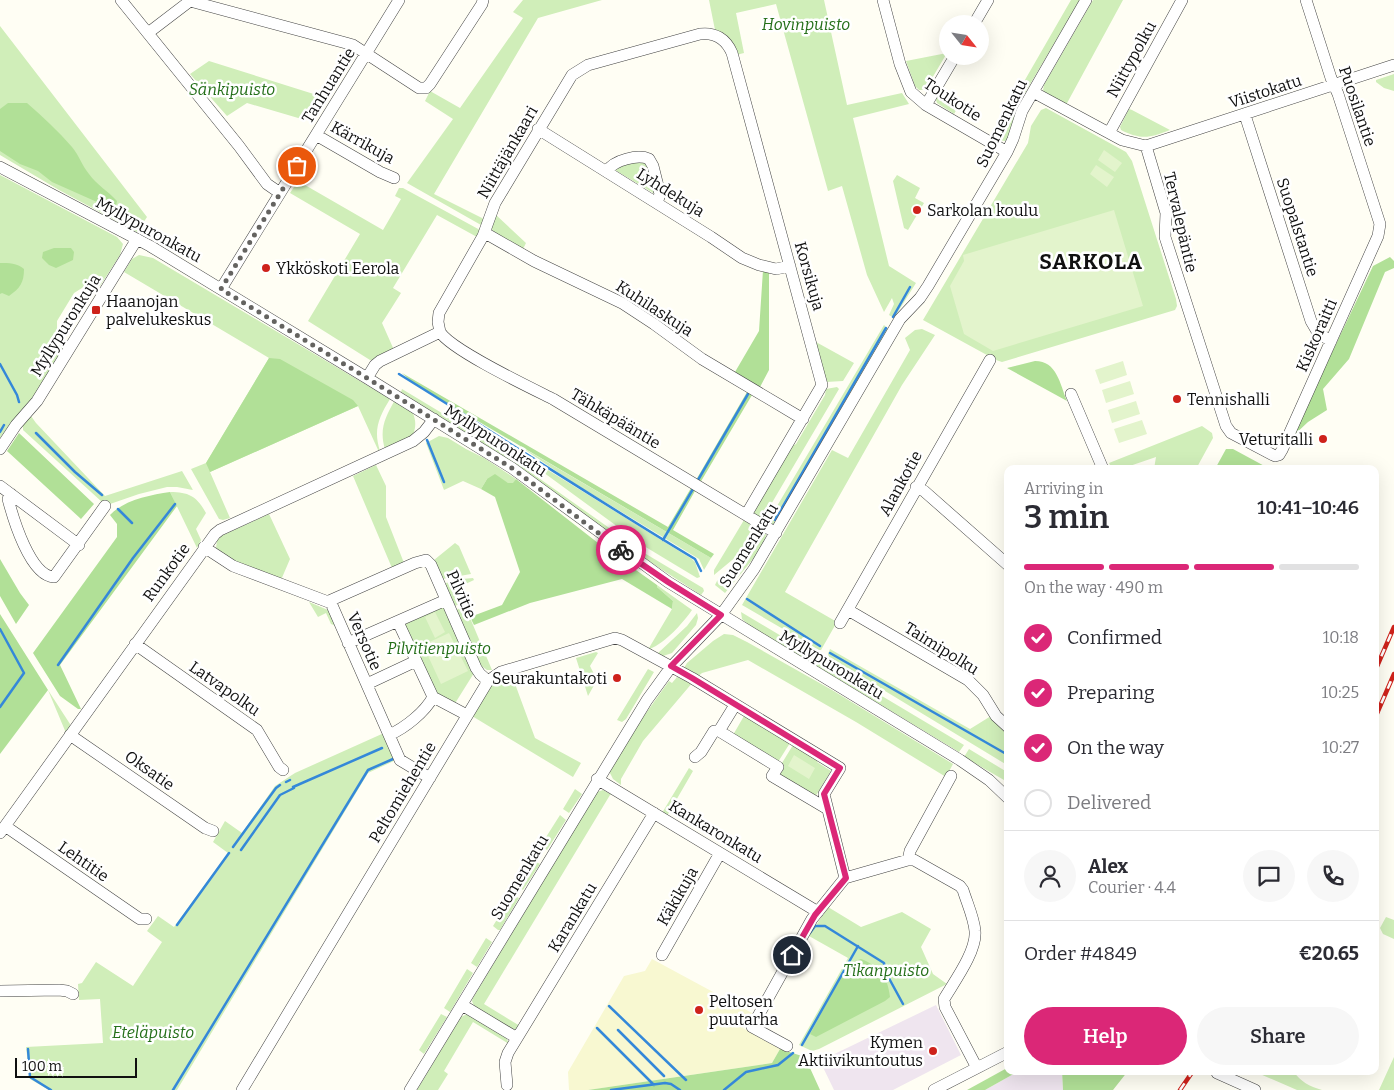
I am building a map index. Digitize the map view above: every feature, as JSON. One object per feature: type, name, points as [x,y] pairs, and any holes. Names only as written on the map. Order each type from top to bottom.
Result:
[{"type":"street","points":[[121,0],[239,146],[267,184],[280,193]]},
{"type":"street","name":"Tanhuantie","points":[[221,289],[399,0]]},
{"type":"street","points":[[148,33],[190,1],[354,45],[419,88],[426,88],[483,0]]},
{"type":"street","name":"Toukotie","points":[[883,0],[905,80],[911,92],[926,105],[1007,152]]},
{"type":"street","points":[[979,15],[988,0]]},
{"type":"street","name":"Suomenkatu","points":[[410,1090],[642,708],[671,666],[721,615],[754,569],[896,326],[904,314],[924,293],[1007,152],[1022,112],[1086,0]]},
{"type":"street","name":"Niittypolku","points":[[1109,134],[1182,0]]},
{"type":"street","name":"Puosilantie","points":[[1306,0],[1380,224]]},
{"type":"street","name":"Niittäjänkaari","points":[[440,332],[438,320],[441,309],[485,233],[495,203],[570,78],[583,67],[700,34],[710,33],[717,35]]},
{"type":"street","name":"Korsikuja","points":[[717,35],[726,42],[732,53],[822,385],[746,515]]},
{"type":"street","points":[[926,105],[950,65]]},
{"type":"street","name":"Viistokatu","points":[[1146,146],[1394,65]]},
{"type":"street","points":[[1033,92],[1109,134],[1130,143],[1146,146]]},
{"type":"street","name":"Suopalstantie","points":[[1244,115],[1311,321],[1318,333],[1331,341]]},
{"type":"street","name":"Lyhdekuja","points":[[538,129],[752,263],[776,269],[790,266]]},
{"type":"street","name":"Kärrikuja","points":[[316,135],[380,172],[394,178]]},
{"type":"street","name":"Tervalepäntie","points":[[1146,146],[1166,213],[1165,237],[1226,426],[1231,434],[1275,456]]},
{"type":"street","points":[[607,171],[611,165],[636,157],[649,159],[653,166],[660,194],[657,203]]},
{"type":"street","name":"Myllypuronkatu","points":[[0,167],[136,240],[221,289],[434,419],[512,468],[639,563],[960,760],[990,780],[1004,794]]},
{"type":"street","name":"Kiskoraitti","points":[[1275,456],[1282,450],[1378,236],[1380,224]]},
{"type":"street","name":"Kuhilaskuja","points":[[485,233],[534,261],[622,303],[702,358],[803,419]]},
{"type":"street","name":"Myllypuronkuja","points":[[0,448],[37,400],[136,240]]},
{"type":"street","points":[[367,378],[375,365],[380,361],[440,332]]},
{"type":"street","name":"Tähkäpääntie","points":[[440,332],[448,341],[465,352],[553,399],[776,533]]},
{"type":"street","name":"Alankotie","points":[[840,623],[990,360]]},
{"type":"street","points":[[1072,394],[1101,465]]},
{"type":"street","name":"Runkotie","points":[[2,830],[204,547],[220,530],[413,441],[424,432],[434,419]]},
{"type":"street","points":[[0,486],[78,545]]},
{"type":"street","points":[[916,487],[924,491],[1004,561]]},
{"type":"street","points":[[12,494],[8,499],[13,520],[23,544],[36,565],[49,577],[54,577],[105,506]]},
{"type":"street","name":"Versotie","points":[[204,547],[233,566],[319,600],[329,602],[400,760],[430,778]]},
{"type":"street","name":"Pilvitie","points":[[329,602],[424,560],[431,565],[476,668],[488,680]]},
{"type":"street","points":[[348,643],[446,600]]},
{"type":"street","name":"Taimipolku","points":[[848,610],[968,680],[983,695],[1004,724]]},
{"type":"street","points":[[398,622],[434,697],[467,716]]},
{"type":"street","points":[[488,680],[501,672],[614,638],[622,640],[671,666],[840,768],[824,794],[826,808],[846,878]]},
{"type":"street","name":"Latvapolku","points":[[135,644],[257,730],[283,770]]},
{"type":"street","points":[[367,684],[416,661]]},
{"type":"street","name":"Peltomiehentie","points":[[242,1090],[488,680]]},
{"type":"street","points":[[389,735],[396,732],[422,711],[434,697]]},
{"type":"street","points":[[719,732],[735,705]]},
{"type":"street","points":[[695,757],[701,752],[714,731],[719,732],[778,766],[772,776],[826,808]]},
{"type":"street","name":"Oksatie","points":[[70,735],[205,828],[213,830]]},
{"type":"street","points":[[908,860],[910,850],[951,776]]},
{"type":"street","name":"Kankaronkatu","points":[[598,779],[818,912]]},
{"type":"street","name":"Karankatu","points":[[507,1085],[505,1062],[517,1038],[654,813]]},
{"type":"street","name":"Lehtitie","points":[[2,830],[140,919],[146,919]]},
{"type":"street","name":"Käkikuja","points":[[662,955],[720,853]]},
{"type":"street","points":[[787,1046],[752,1027],[818,912],[846,878],[908,860],[918,862],[960,886],[963,890],[975,933],[972,947],[944,1002],[977,1068]]},
{"type":"street","points":[[0,992],[59,990],[73,994]]},
{"type":"street","points":[[462,1005],[517,1038]]},
{"type":"street","points":[[934,1090],[1004,1054]]},
{"type":"street","points":[[1221,1075],[1255,1090]]},
{"type":"shaded area","points":[[936,1005],[961,1055],[893,1090],[834,1090],[820,1061]]},
{"type":"shaded area","points":[[1012,1075],[1062,1075],[1063,1090],[985,1090]]},
{"type":"green space","points":[[523,0],[602,0],[538,18],[434,194],[484,219],[481,225],[407,183],[453,119],[425,101],[430,91],[460,108],[523,18],[513,12]]},
{"type":"green space","name":"Hovinpuisto","points":[[709,0],[824,0],[847,105],[902,93],[909,104],[853,118],[889,266],[916,283],[894,318],[889,315],[894,304],[892,298],[884,312],[867,275],[842,186],[828,191],[776,4],[736,13],[744,53],[736,55],[715,30]]},
{"type":"green space","points":[[1071,0],[1080,0],[1023,96],[1018,92]]},
{"type":"green space","points":[[1093,0],[1123,0],[1066,105],[1045,93],[1043,90],[1044,85]]},
{"type":"green space","points":[[0,26],[147,217],[137,232],[59,190],[0,155]]},
{"type":"green space","points":[[939,55],[940,65],[925,90],[919,90],[915,86],[906,61]]},
{"type":"green space","name":"Sänkipuisto","points":[[209,61],[320,96],[305,120],[247,103],[227,116],[190,74]]},
{"type":"green space","points":[[1394,74],[1394,91],[1384,88],[1376,82],[1376,80]]},
{"type":"green space","points":[[938,95],[958,107],[954,114],[937,103]]},
{"type":"green space","points":[[1015,99],[1021,103],[1015,114],[1008,139],[1005,141],[997,140],[993,136]]},
{"type":"green space","points":[[8,103],[27,103],[50,124],[74,150],[92,178],[117,201],[116,206],[112,210],[105,209],[97,202],[52,182],[38,171],[20,164],[0,151],[0,109]]},
{"type":"green space","points":[[1046,108],[1126,152],[1132,161],[1177,306],[1175,310],[1002,362],[923,320],[1028,143],[1031,126],[1041,110]]},
{"type":"green space","points":[[1129,109],[1170,130],[1157,135],[1140,137],[1121,130],[1120,127]]},
{"type":"green space","points":[[1104,150],[1122,163],[1115,172],[1098,160]]},
{"type":"green space","points":[[638,160],[648,164],[655,194],[615,170],[617,167]]},
{"type":"green space","points":[[1096,165],[1114,177],[1107,187],[1090,174]]},
{"type":"green space","points":[[0,175],[117,237],[123,244],[120,255],[100,286],[90,283],[74,293],[57,321],[57,338],[66,344],[35,399],[0,438]]},
{"type":"green space","points":[[897,175],[920,188],[915,198],[924,203],[908,230],[904,228],[893,181]]},
{"type":"green space","points":[[298,181],[383,230],[401,199],[395,196],[399,188],[403,188],[480,230],[477,237],[437,215],[393,288],[401,293],[382,323],[394,350],[370,360],[308,321],[360,234],[290,193]]},
{"type":"green space","points":[[1114,210],[1143,306],[993,351],[964,334],[950,286],[964,261],[963,255]]},
{"type":"green space","points":[[495,214],[526,243],[523,249],[493,231],[491,227]]},
{"type":"green space","points":[[54,248],[71,248],[74,252],[73,260],[56,268],[49,265],[42,258],[43,252]]},
{"type":"green space","points":[[139,255],[153,258],[390,399],[378,424],[377,437],[380,451],[358,406],[210,472],[230,518],[219,519],[191,469],[206,463],[269,358],[124,272],[132,259]]},
{"type":"green space","points":[[1390,257],[1394,261],[1394,268],[1385,272],[1349,359],[1323,389],[1327,410],[1308,422],[1292,437],[1373,266]]},
{"type":"green space","points":[[0,263],[16,264],[24,269],[21,285],[9,296],[0,294]]},
{"type":"green space","points":[[763,270],[769,272],[769,370],[760,387],[735,372],[759,331]]},
{"type":"green space","points":[[884,325],[888,329],[776,524],[767,523]]},
{"type":"green space","points":[[922,329],[935,335],[902,385],[785,592],[837,622],[821,650],[819,650],[742,605],[832,450],[848,458],[910,350],[905,338],[915,330]]},
{"type":"green space","points":[[816,342],[854,363],[843,381],[826,382]]},
{"type":"green space","points":[[269,358],[280,359],[353,400],[358,406],[210,472],[206,463]]},
{"type":"green space","points":[[1035,361],[1042,362],[1053,369],[1060,381],[1067,401],[1007,368]]},
{"type":"green space","points":[[1123,361],[1127,375],[1100,384],[1095,370]]},
{"type":"green space","points":[[402,373],[668,527],[691,488],[695,491],[673,530],[714,554],[711,558],[413,383]]},
{"type":"green space","points":[[1130,381],[1134,394],[1106,403],[1102,390]]},
{"type":"green space","points":[[837,387],[839,389],[763,518],[760,519],[754,514],[754,511],[792,446],[796,444],[825,395],[826,389]]},
{"type":"green space","points":[[402,389],[465,427],[646,554],[703,588],[704,591],[701,595],[641,556],[518,466],[401,392]]},
{"type":"green space","points":[[747,392],[752,395],[700,483],[696,480]]},
{"type":"green space","points":[[395,400],[413,413],[415,429],[413,435],[385,449],[383,442],[384,424]]},
{"type":"green space","points":[[1136,401],[1140,414],[1112,423],[1108,410]]},
{"type":"green space","points":[[31,416],[105,496],[182,471],[193,490],[167,487],[110,504],[102,502],[23,430],[23,424]]},
{"type":"green space","points":[[1142,420],[1147,434],[1119,443],[1114,429]]},
{"type":"green space","points":[[476,423],[543,467],[692,559],[695,562],[700,577],[697,578],[644,546]]},
{"type":"green space","points":[[1202,426],[1212,433],[1213,438],[1198,465],[1155,465],[1156,457],[1133,465],[1110,465],[1109,463]]},
{"type":"green space","points":[[19,433],[94,504],[81,519],[7,451]]},
{"type":"green space","points":[[439,436],[448,438],[484,458],[516,479],[514,483],[487,479],[481,489],[463,481],[444,490],[426,443]]},
{"type":"green space","points":[[518,445],[711,558],[704,570],[699,559],[572,482]]},
{"type":"green space","points":[[1226,449],[1233,449],[1263,465],[1217,465]]},
{"type":"green space","points":[[376,465],[386,486],[386,517],[404,563],[392,568],[353,476]]},
{"type":"green space","points":[[495,474],[508,483],[513,483],[516,479],[598,543],[657,585],[673,601],[672,609],[622,579],[530,603],[474,625],[470,617],[502,605],[520,572],[495,497],[481,489],[487,479]]},
{"type":"green space","points":[[170,492],[188,494],[196,499],[206,513],[196,529],[201,540],[197,548]]},
{"type":"green space","points":[[170,492],[177,506],[60,665],[81,709],[78,709],[60,696],[33,653],[117,537],[117,524],[110,515],[130,502]]},
{"type":"green space","points":[[269,514],[290,559],[281,580],[227,558],[216,548],[217,541],[221,536]]},
{"type":"green space","points":[[744,520],[757,528],[743,551],[714,575],[714,570]]},
{"type":"green space","points":[[762,531],[766,534],[762,548],[725,593],[715,585],[717,581],[742,558]]},
{"type":"green space","points":[[455,543],[459,546],[471,574],[442,579],[434,560]]},
{"type":"green space","points":[[0,559],[29,605],[16,624],[0,596]]},
{"type":"green space","points":[[473,578],[474,580],[457,588],[463,602],[455,606],[445,586],[446,583]]},
{"type":"green space","points":[[657,585],[692,610],[673,632],[662,642],[650,649],[672,609],[673,601]]},
{"type":"green space","points":[[309,602],[328,610],[336,626],[331,624],[326,613],[318,617]]},
{"type":"green space","points":[[465,606],[492,670],[487,670],[480,665],[456,610]]},
{"type":"green space","name":"Pilvitienpuisto","points":[[443,607],[474,673],[454,705],[435,692],[405,625],[407,622]]},
{"type":"green space","points":[[435,612],[445,632],[435,638],[425,617]]},
{"type":"green space","points":[[741,612],[964,745],[959,752],[750,626],[742,619]]},
{"type":"green space","points":[[697,613],[696,625],[672,653],[663,656],[657,654],[687,626]]},
{"type":"green space","points":[[0,614],[48,690],[0,754]]},
{"type":"green space","points":[[449,633],[468,671],[441,684],[423,645]]},
{"type":"green space","points":[[724,634],[733,635],[747,642],[832,690],[953,764],[946,777],[856,722],[748,660],[702,673],[696,678],[684,668],[687,663]]},
{"type":"green space","points":[[830,649],[970,729],[991,716],[1004,729],[1004,763],[829,657]]},
{"type":"green space","points":[[598,653],[590,666],[597,680],[588,696],[576,658]]},
{"type":"green space","points":[[648,669],[654,672],[626,719],[622,722],[617,720]]},
{"type":"green space","points":[[511,673],[535,738],[581,763],[573,777],[472,716],[493,683]]},
{"type":"green space","points":[[677,677],[693,682],[643,741],[621,779],[621,785],[613,779],[609,771],[636,727],[669,681],[672,683]]},
{"type":"green space","points":[[48,690],[70,724],[66,733]]},
{"type":"green space","points":[[744,716],[790,743],[778,762],[733,735]]},
{"type":"green space","name":"Eteläpuisto","points":[[384,733],[396,760],[368,773],[177,1090],[49,1090],[30,1079],[26,1047],[103,1043],[100,999],[79,1000],[78,984],[82,983],[96,962],[133,986],[162,942],[147,931],[158,916],[174,927],[228,853],[213,842],[225,821],[242,833],[275,786],[295,773]]},
{"type":"green space","points":[[793,745],[819,759],[817,762],[831,771],[815,797],[778,775],[784,765],[782,763]]},
{"type":"green space","points":[[969,749],[1004,770],[1004,780],[964,757]]},
{"type":"green space","points":[[794,755],[815,768],[809,779],[788,766]]},
{"type":"green space","points":[[689,768],[693,771],[667,816],[662,813]]},
{"type":"green space","points":[[575,789],[582,794],[569,813],[563,809]]},
{"type":"green space","points":[[603,790],[612,795],[610,795],[484,1004],[520,1026],[517,1029],[511,1029],[474,1006],[473,998],[597,792]]},
{"type":"green space","points":[[560,815],[566,820],[547,850],[541,845]]},
{"type":"green space","points":[[533,860],[540,864],[523,890],[517,886]]},
{"type":"green space","points":[[512,895],[519,898],[500,930],[498,930],[493,926]]},
{"type":"green space","name":"Tikanpuisto","points":[[828,907],[861,927],[902,912],[931,929],[921,947],[933,974],[947,984],[812,1051],[799,1045],[848,958],[809,936]]},
{"type":"green space","points":[[1386,917],[1394,920],[1394,939],[1383,934],[1380,928]]},
{"type":"green space","points":[[486,938],[492,942],[477,967],[471,963]]},
{"type":"green space","points":[[652,959],[752,1013],[743,1028],[780,1049],[772,1063],[588,1090],[569,1090],[568,1072],[624,976],[645,971]]},
{"type":"green space","points":[[861,959],[873,965],[882,973],[890,997],[816,1037],[810,1034],[849,963]]},
{"type":"green space","points":[[467,969],[473,973],[450,1012],[444,1008]]},
{"type":"green space","points":[[441,1014],[447,1017],[424,1054],[419,1050]]},
{"type":"green space","points":[[467,1014],[506,1037],[509,1044],[473,1022],[444,1071],[448,1074],[438,1090],[417,1090],[461,1017]]},
{"type":"green space","points":[[780,1049],[805,1057],[820,1090],[588,1090],[772,1063]]},
{"type":"green space","points":[[1394,1057],[1394,1090],[1379,1090]]},
{"type":"green space","points":[[1004,1070],[1004,1075],[1012,1075],[985,1090],[967,1090]]},
{"type":"green space","points":[[1062,1075],[1125,1075],[1113,1090],[1063,1090]]},
{"type":"green space","points":[[1262,1075],[1296,1075],[1306,1083],[1322,1090],[1297,1090]]},
{"type":"waterway","points":[[893,317],[910,287]]},
{"type":"waterway","points":[[775,520],[886,328]]},
{"type":"waterway","points":[[0,364],[19,402]]},
{"type":"waterway","points":[[399,374],[695,559],[701,571]]},
{"type":"waterway","points":[[698,480],[748,394]]},
{"type":"waterway","points":[[0,432],[4,425]]},
{"type":"waterway","points":[[36,433],[75,472],[102,495]]},
{"type":"waterway","points":[[427,440],[444,482]]},
{"type":"waterway","points":[[663,540],[693,489]]},
{"type":"waterway","points":[[58,665],[133,558],[175,504]]},
{"type":"waterway","points":[[118,509],[132,523]]},
{"type":"waterway","points":[[747,599],[820,646]]},
{"type":"waterway","points":[[0,629],[24,673],[0,707]]},
{"type":"waterway","points":[[830,653],[1004,753]]},
{"type":"waterway","points":[[293,787],[382,748]]},
{"type":"waterway","points":[[173,1090],[368,770],[393,759]]},
{"type":"waterway","points":[[286,782],[290,780]]},
{"type":"waterway","points":[[233,847],[280,785]]},
{"type":"waterway","points":[[241,850],[280,795],[294,788]]},
{"type":"waterway","points":[[177,925],[229,853]]},
{"type":"waterway","points":[[810,933],[815,926],[825,926],[884,963],[885,971],[903,1004]]},
{"type":"waterway","points":[[802,1045],[858,946]]},
{"type":"waterway","points":[[609,1006],[686,1080]]},
{"type":"waterway","points":[[597,1028],[654,1085]]},
{"type":"waterway","points":[[618,1030],[664,1076]]},
{"type":"waterway","points":[[28,1049],[30,1077],[51,1090]]},
{"type":"waterway","points":[[724,1090],[746,1072],[778,1065],[793,1053]]},
{"type":"waterway","points":[[611,1090],[665,1083],[671,1084],[680,1090]]},
{"type":"railway","points":[[1379,662],[1394,627]]},
{"type":"railway","points":[[1379,709],[1394,674]]},
{"type":"railway","points":[[1180,1090],[1190,1075]]},
{"type":"way so far","points":[[297,166],[221,289],[512,468],[621,550]]},
{"type":"place","name":"Sarkolan koulu","points":[[917,210]]},
{"type":"place","name":"Ykköskoti Eerola","points":[[266,268]]},
{"type":"place","name":"Haanojan palvelukeskus","points":[[96,310]]},
{"type":"place","name":"Tennishalli","points":[[1177,399]]},
{"type":"place","name":"Veturitalli","points":[[1323,439]]},
{"type":"place","name":"Seurakuntakoti","points":[[617,678]]},
{"type":"place","name":"Peltosen puutarha","points":[[699,1010]]},
{"type":"place","name":"Kymen Aktiivikuntoutus","points":[[933,1051]]},
{"type":"district","name":"SARKOLA","points":[[1091,262]]},
{"type":"route","points":[[621,550],[721,615],[671,666],[840,768],[824,794],[826,808],[846,878],[815,915],[792,955]]}]
